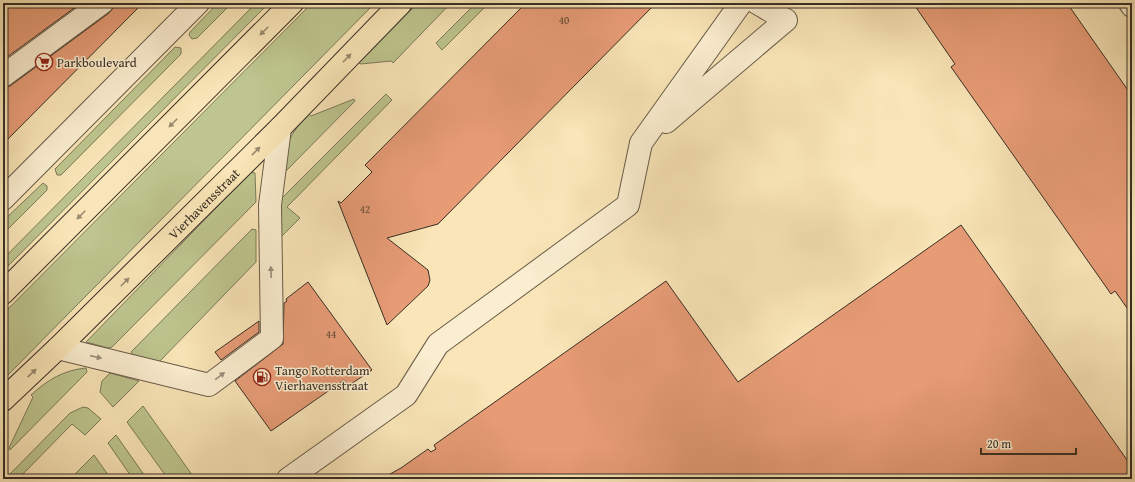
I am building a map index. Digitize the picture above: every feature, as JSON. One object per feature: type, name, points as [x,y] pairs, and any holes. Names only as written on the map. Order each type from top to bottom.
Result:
[{"type":"main road","points":[[3,294],[292,3]]},
{"type":"main road","name":"Vierhavensstraat","points":[[3,400],[58,348],[280,128],[401,3]]},
{"type":"street","points":[[3,76],[102,3]]},
{"type":"street","points":[[3,199],[198,3]]},
{"type":"street","points":[[288,479],[406,395],[438,344],[628,205],[641,143],[741,3]]},
{"type":"street","points":[[641,143],[786,20],[757,3]]},
{"type":"street","points":[[58,348],[209,385],[272,338],[270,205],[280,128]]},
{"type":"green space","points":[[218,3],[232,3],[197,38],[192,39],[189,35],[190,32]]},
{"type":"green space","points":[[256,3],[269,3],[3,271],[3,259]]},
{"type":"green space","points":[[312,3],[375,3],[3,380],[3,314]]},
{"type":"green space","points":[[418,3],[451,3],[393,63],[391,61],[359,63]]},
{"type":"green space","points":[[476,3],[489,3],[442,50],[436,43]]},
{"type":"green space","points":[[175,47],[181,48],[181,54],[61,175],[57,175],[55,169]]},
{"type":"green space","points":[[386,94],[392,100],[287,207],[300,218],[280,238],[279,201]]},
{"type":"green space","points":[[354,99],[355,101],[285,172],[287,146],[297,128],[309,114],[311,116]]},
{"type":"green space","points":[[251,172],[255,173],[256,202],[112,347],[108,348],[86,342]]},
{"type":"green space","points":[[43,183],[47,186],[47,190],[3,234],[3,221]]},
{"type":"green space","points":[[252,229],[256,230],[256,262],[159,362],[133,355],[131,352]]},
{"type":"green space","points":[[86,368],[87,372],[10,450],[9,448],[33,397],[31,395],[50,380],[63,373]]},
{"type":"green space","points":[[110,373],[139,381],[113,407],[100,392],[102,381]]},
{"type":"green space","points":[[143,406],[195,479],[168,479],[127,422]]},
{"type":"green space","points":[[83,407],[88,408],[101,419],[85,435],[72,424],[18,479],[13,479],[9,475],[70,413]]},
{"type":"green space","points":[[116,435],[147,479],[133,479],[108,443]]},
{"type":"green space","points":[[94,455],[111,479],[70,479]]},
{"type":"building","points":[[3,3],[81,3],[3,60]]},
{"type":"building","points":[[114,3],[143,3],[3,144],[3,88],[10,86],[109,13],[113,8]]},
{"type":"building","points":[[526,3],[656,3],[438,224],[387,238],[428,270],[430,280],[428,286],[387,325],[338,201],[341,203],[372,172],[365,165]]},
{"type":"building","points":[[913,3],[1067,3],[1132,96],[1132,315],[1115,291],[1111,294],[951,67],[955,64]]},
{"type":"building","points":[[961,225],[1132,467],[1132,479],[381,479],[401,468],[428,449],[431,452],[436,449],[434,445],[666,281],[738,382]]},
{"type":"building","points":[[308,282],[372,370],[348,386],[344,380],[271,431],[235,381],[283,344],[284,303],[287,301],[286,299]]},
{"type":"building","points":[[259,321],[259,332],[221,360],[215,352]]},
{"type":"place","name":"Parkboulevard","points":[[44,62]]},
{"type":"place","name":"Tango Rotterdam Vierhavensstraat","points":[[262,377]]}]
